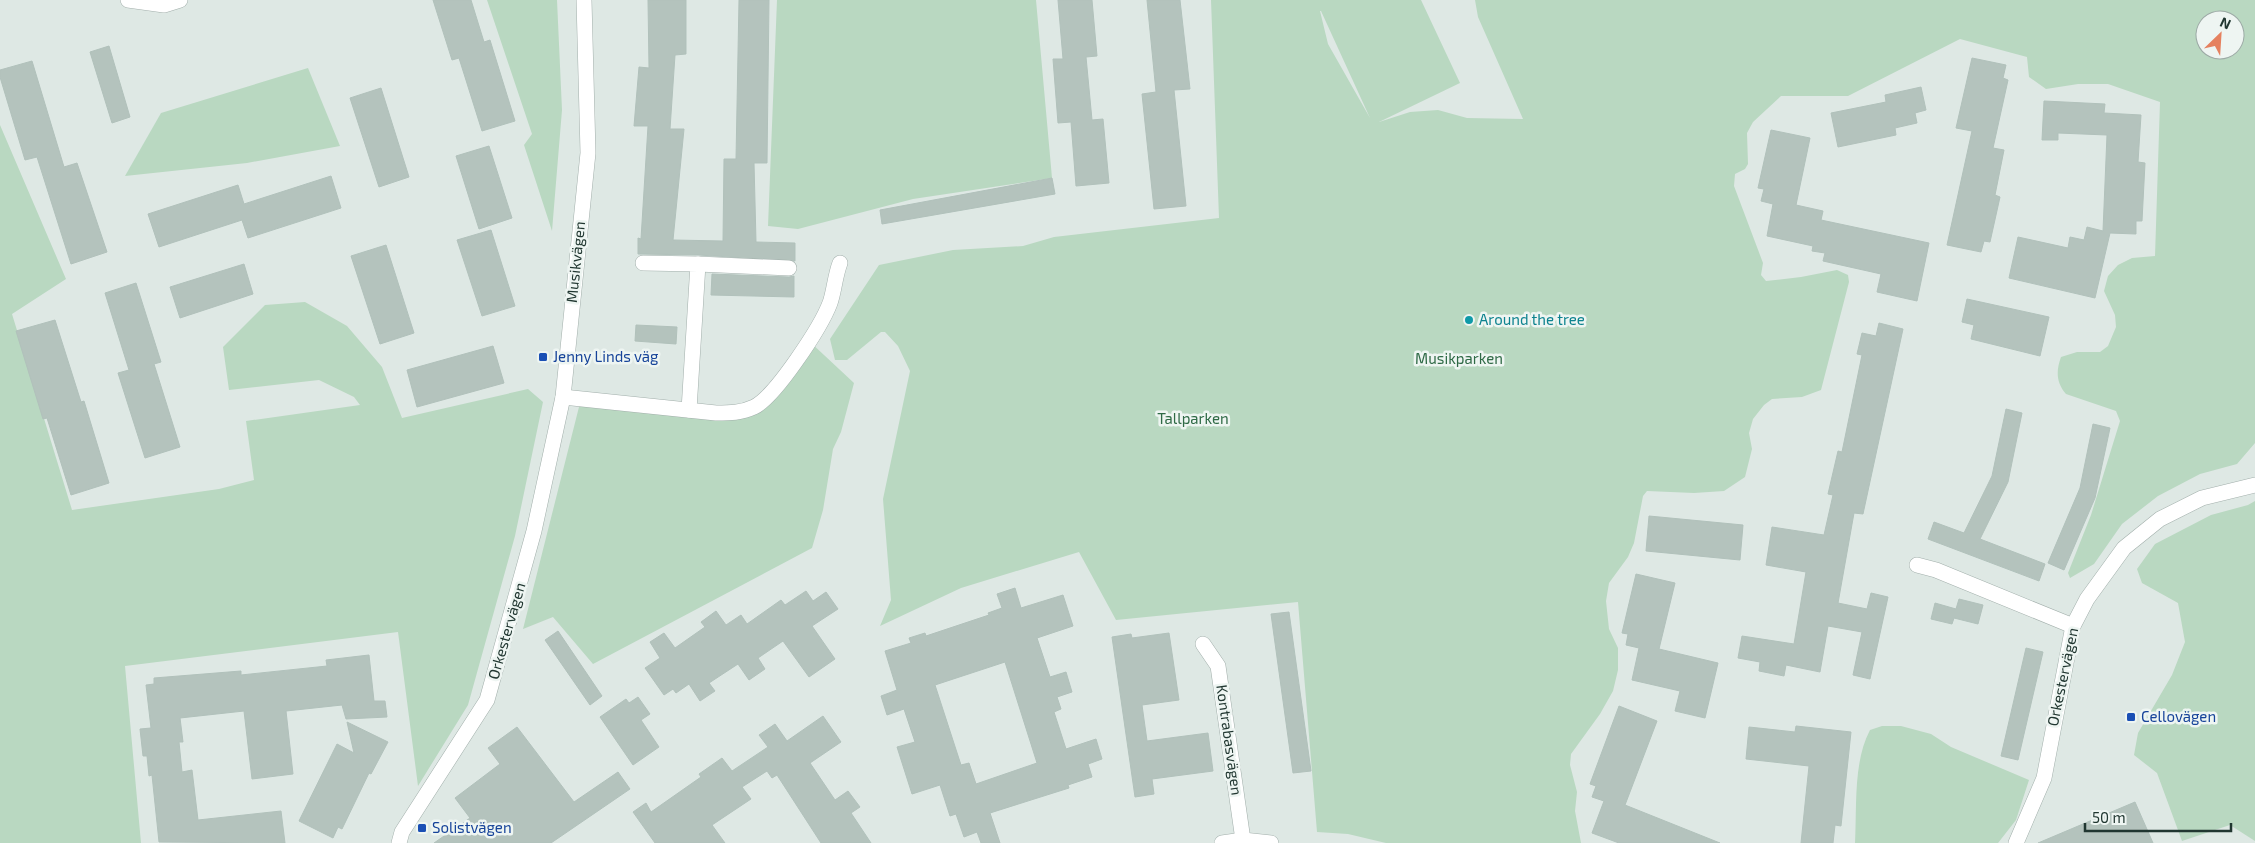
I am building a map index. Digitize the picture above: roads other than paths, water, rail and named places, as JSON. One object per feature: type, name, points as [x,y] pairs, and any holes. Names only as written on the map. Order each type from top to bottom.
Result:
[{"type":"street","points":[[128,0],[164,5],[180,0]]},
{"type":"street","name":"Musikvägen","points":[[563,397],[588,153],[584,0]]},
{"type":"street","points":[[643,263],[788,268]]},
{"type":"street","points":[[563,397],[735,413],[754,407],[763,401],[777,385],[814,334],[830,303],[834,280],[840,263]]},
{"type":"street","points":[[689,410],[698,264]]},
{"type":"street","name":"Orkestervägen","points":[[399,843],[402,832],[487,700],[534,531],[563,397]]},
{"type":"street","name":"Orkestervägen","points":[[2016,843],[2044,778],[2073,626],[2087,599],[2124,548],[2160,519],[2202,498],[2255,485]]},
{"type":"street","points":[[1917,565],[1936,570],[2073,626]]},
{"type":"street","name":"Kontrabasvägen","points":[[1203,644],[1218,666],[1243,840]]},
{"type":"street","points":[[1222,843],[1243,840],[1271,843]]},
{"type":"place","name":"Around the tree","points":[[1469,320]]},
{"type":"place","name":"Jenny Linds väg","points":[[543,357]]},
{"type":"place","name":"Cellovägen","points":[[2131,717]]},
{"type":"place","name":"Solistvägen","points":[[422,828]]},
{"type":"park label","name":"Musikparken","points":[[1459,359]]},
{"type":"park label","name":"Tallparken","points":[[1193,419]]}]
